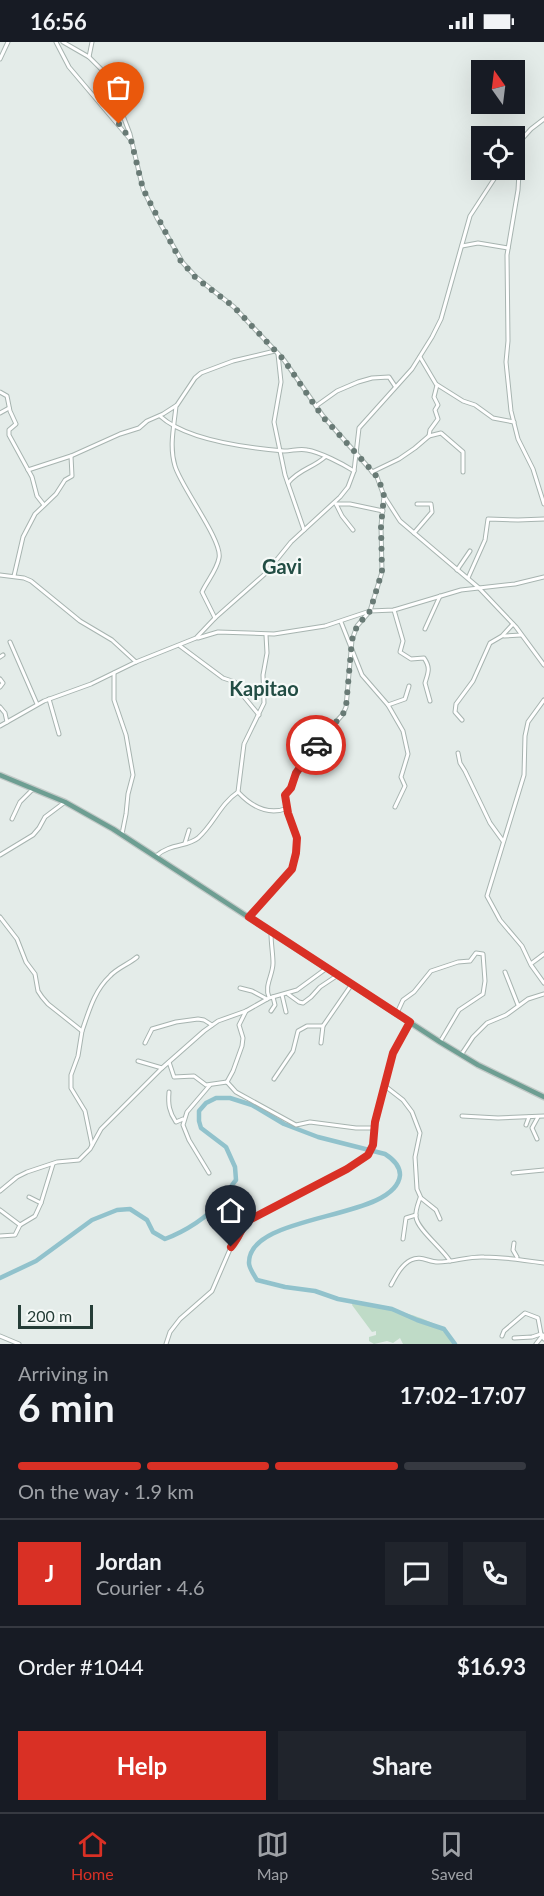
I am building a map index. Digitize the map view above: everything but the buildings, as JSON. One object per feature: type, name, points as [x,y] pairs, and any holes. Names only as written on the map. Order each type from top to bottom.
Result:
[{"type":"main road","points":[[0,775],[65,802],[122,834],[440,1042],[544,1097]]},
{"type":"street","points":[[0,59],[8,42]]},
{"type":"street","points":[[56,42],[69,67],[131,140]]},
{"type":"street","points":[[63,42],[89,57],[101,69],[112,87],[131,140],[143,189],[180,260],[196,278],[234,307],[277,352],[298,378],[316,406],[372,472],[400,521],[479,588],[513,624],[544,665]]},
{"type":"street","points":[[89,57],[92,42]]},
{"type":"street","points":[[525,135],[544,119]]},
{"type":"street","points":[[196,638],[266,573],[285,548],[335,503],[345,491],[354,471],[361,424],[420,357],[441,319],[472,211],[493,180]]},
{"type":"street","points":[[519,180],[508,248],[506,362],[519,443],[535,473],[544,504]]},
{"type":"street","points":[[462,246],[474,243],[508,248]]},
{"type":"street","points":[[28,470],[71,456],[111,437],[139,428],[147,421],[176,406],[201,373],[232,361],[277,352]]},
{"type":"street","points":[[277,352],[281,381],[274,422],[288,483],[304,530]]},
{"type":"street","points":[[420,357],[437,385],[494,418],[514,422]]},
{"type":"street","points":[[316,406],[337,391],[368,379],[389,377],[395,386]]},
{"type":"street","points":[[429,436],[430,429],[438,419],[435,410],[438,406],[434,398],[437,385]]},
{"type":"street","points":[[0,392],[7,396],[16,424],[9,430],[9,435],[34,481],[37,496],[44,505]]},
{"type":"street","points":[[176,406],[171,449],[177,471],[219,552],[219,559],[202,591],[215,618]]},
{"type":"street","points":[[0,413],[9,408]]},
{"type":"street","points":[[160,416],[189,433],[258,448],[308,450],[354,471]]},
{"type":"street","points":[[372,472],[407,454],[429,436],[441,433],[463,452],[463,472]]},
{"type":"street","points":[[14,576],[25,532],[35,514],[56,494],[65,480],[72,476],[71,456]]},
{"type":"street","points":[[288,483],[303,469],[319,463],[326,457]]},
{"type":"street","points":[[249,917],[292,869],[297,838],[288,811],[286,794],[310,752],[343,714],[346,707],[350,647],[357,626],[370,611],[382,572],[384,496]]},
{"type":"street","points":[[335,503],[383,511]]},
{"type":"street","points":[[335,503],[353,530]]},
{"type":"street","points":[[414,532],[432,512],[431,504],[417,504]]},
{"type":"street","points":[[468,578],[485,540],[488,519],[544,519]]},
{"type":"street","points":[[457,570],[471,551]]},
{"type":"street","points":[[0,575],[31,581],[81,621],[112,640],[136,662]]},
{"type":"street","points":[[0,726],[37,704],[91,684],[136,662],[196,638],[218,632],[266,634],[341,622],[370,611],[394,610],[461,590],[519,583],[544,577]]},
{"type":"street","points":[[425,629],[440,596]]},
{"type":"street","points":[[394,610],[403,641],[400,652],[411,659],[424,658],[428,666],[429,675],[425,683],[430,701]]},
{"type":"street","points":[[341,622],[362,675],[388,705],[403,731],[408,746],[407,760],[401,778],[405,786],[395,807]]},
{"type":"street","points":[[462,720],[455,712],[456,704],[473,681],[490,643],[502,636],[513,624]]},
{"type":"street","points":[[156,856],[167,847],[196,840],[207,830],[218,811],[238,792],[244,744],[264,704],[263,675],[267,650],[266,634]]},
{"type":"street","points":[[502,636],[522,635]]},
{"type":"street","points":[[10,642],[37,704]]},
{"type":"street","points":[[180,646],[224,678],[235,682],[240,692],[260,715]]},
{"type":"street","points":[[114,674],[114,700],[126,735],[133,775],[122,834]]},
{"type":"street","points":[[0,679],[3,683],[0,687]]},
{"type":"street","points":[[388,705],[405,699],[409,686]]},
{"type":"street","points":[[49,699],[59,734]]},
{"type":"street","points":[[544,700],[528,722],[525,736],[524,775],[487,898],[505,926],[522,946],[531,965],[544,982]]},
{"type":"street","points":[[0,707],[5,713],[7,723]]},
{"type":"street","points":[[458,753],[460,765],[489,823],[503,841]]},
{"type":"street","points":[[12,819],[20,802],[27,798],[34,788]]},
{"type":"street","points":[[238,792],[262,810],[288,811]]},
{"type":"street","points":[[0,855],[33,835],[45,817],[65,802]]},
{"type":"street","points":[[185,843],[189,830]]},
{"type":"street","points":[[0,916],[17,939],[42,997],[82,1031]]},
{"type":"street","points":[[271,932],[273,965],[267,990],[275,1005],[271,1011]]},
{"type":"street","points":[[397,1013],[405,998],[414,992],[433,970],[458,962],[470,961],[476,953],[483,954],[485,981],[483,994],[459,1010],[440,1042]]},
{"type":"street","points":[[531,965],[544,954]]},
{"type":"street","points":[[92,1146],[85,1112],[71,1088],[71,1076],[90,1006],[99,989],[110,975],[138,957]]},
{"type":"street","points":[[0,1191],[17,1177],[53,1164],[79,1160],[92,1146],[100,1128],[162,1068],[212,1025],[270,998],[288,994],[327,968]]},
{"type":"street","points":[[505,972],[518,1005]]},
{"type":"street","points":[[288,994],[299,1002],[303,1002],[338,975]]},
{"type":"street","points":[[321,1043],[323,1026],[352,984]]},
{"type":"street","points":[[240,988],[270,998]]},
{"type":"street","points":[[461,1055],[484,1026],[506,1015],[529,998],[544,994]]},
{"type":"street","points":[[282,996],[286,1012]]},
{"type":"street","points":[[227,1082],[242,1046],[243,1038],[239,1025],[246,1011]]},
{"type":"street","points":[[145,1043],[155,1028],[198,1019],[212,1025]]},
{"type":"street","points":[[166,1344],[170,1332],[180,1318],[212,1291],[231,1247],[239,1238],[247,1222],[347,1169],[368,1155],[373,1145],[374,1128],[393,1053],[410,1022]]},
{"type":"street","points":[[274,1079],[293,1051],[298,1031],[307,1026],[323,1026]]},
{"type":"street","points":[[138,1061],[162,1068]]},
{"type":"street","points":[[169,1062],[174,1077],[194,1076],[206,1085],[227,1082]]},
{"type":"street","points":[[227,1082],[236,1092],[296,1125],[310,1122],[374,1128]]},
{"type":"street","points":[[168,1092],[169,1109],[176,1122],[184,1118],[210,1085]]},
{"type":"street","points":[[385,1086],[409,1106],[420,1133],[415,1168],[416,1185],[420,1197],[416,1215],[417,1222],[450,1261]]},
{"type":"street","points":[[462,1116],[544,1116]]},
{"type":"street","points":[[526,1125],[529,1117]]},
{"type":"street","points":[[537,1138],[532,1128],[538,1117]]},
{"type":"street","points":[[184,1118],[184,1130],[209,1173]]},
{"type":"street","points":[[0,1236],[15,1235],[20,1225],[33,1219],[41,1203],[53,1164]]},
{"type":"street","points":[[513,1173],[544,1170]]},
{"type":"street","points":[[29,1197],[41,1203]]},
{"type":"street","points":[[420,1197],[436,1210],[440,1219]]},
{"type":"street","points":[[0,1210],[20,1225]]},
{"type":"street","points":[[403,1239],[406,1218],[416,1215]]},
{"type":"street","points":[[514,1243],[513,1250],[519,1258]]},
{"type":"street","points":[[391,1285],[404,1266],[420,1258],[434,1262],[482,1257],[519,1258],[544,1263]]},
{"type":"street","points":[[502,1336],[504,1331],[525,1312],[538,1318],[543,1335]]},
{"type":"street","points":[[514,1338],[543,1335]]},
{"type":"street","points":[[536,1344],[543,1335]]},
{"type":"street","points":[[0,1336],[19,1344]]},
{"type":"green space","points":[[353,1302],[410,1314],[425,1320],[449,1334],[455,1344],[403,1344],[400,1338],[393,1343],[387,1341],[374,1344],[369,1341],[369,1337],[376,1335],[376,1331],[372,1332],[352,1305]]},
{"type":"waterway","points":[[0,1278],[36,1261],[92,1220],[117,1210],[130,1209],[147,1220],[153,1232],[165,1239],[189,1228],[203,1218],[222,1200],[236,1180],[235,1167],[226,1147],[201,1128],[199,1111],[206,1103],[216,1098],[230,1098],[252,1105],[284,1124],[318,1137],[385,1154],[396,1163],[400,1171],[392,1190],[375,1201],[295,1225],[272,1234],[255,1246],[249,1263],[257,1280],[392,1309],[444,1329],[455,1344]]},
{"type":"way so far","points":[[119,124],[131,140],[143,189],[180,260],[196,278],[234,307],[284,360],[322,416],[380,483],[384,496],[381,526],[382,572],[370,611],[357,626],[350,647],[346,707],[343,714],[316,745]]},
{"type":"district","name":"Gavi","points":[[282,566]]},
{"type":"district","name":"Kapitao","points":[[264,688]]},
{"type":"route","points":[[231,1247],[239,1238],[245,1224],[251,1219],[357,1164],[368,1155],[373,1145],[375,1122],[393,1053],[410,1022],[249,917],[292,869],[297,838],[288,813],[285,795],[291,788],[296,773],[316,745]]}]
